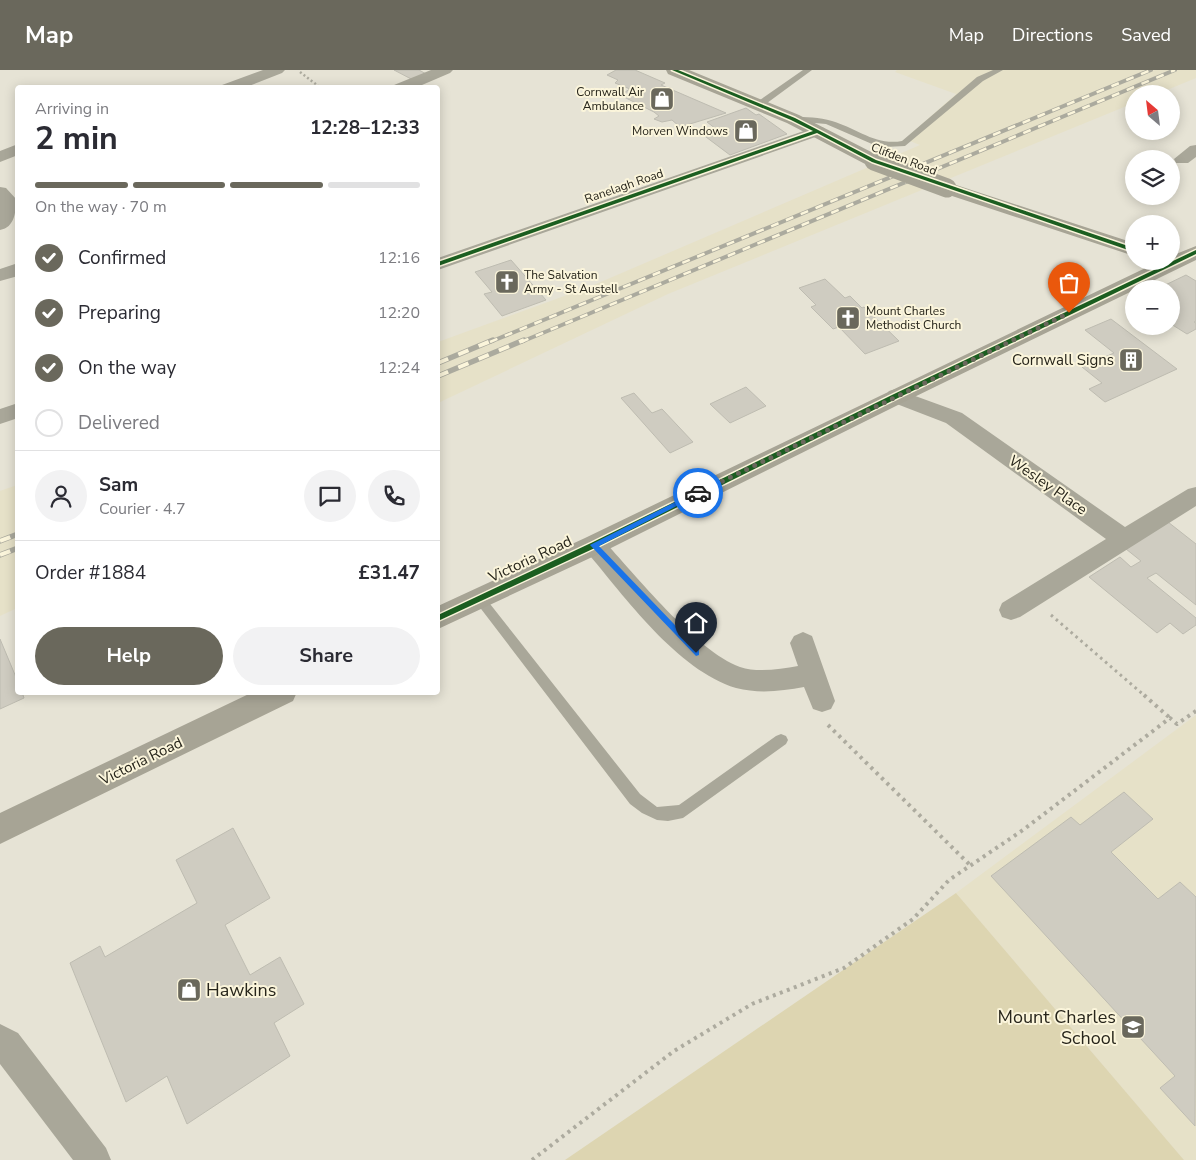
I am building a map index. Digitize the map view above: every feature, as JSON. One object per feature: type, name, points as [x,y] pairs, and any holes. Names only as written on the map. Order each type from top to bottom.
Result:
[{"type":"street","points":[[236,85],[277,70]]},
{"type":"street","points":[[408,85],[445,70]]},
{"type":"street","name":"Clifden Road","points":[[674,70],[760,104],[818,130],[874,161],[947,188],[1125,247]]},
{"type":"street","name":"Ranelagh Road","points":[[440,263],[818,130]]},
{"type":"street","points":[[0,158],[15,150]]},
{"type":"street","points":[[0,192],[8,200],[5,220],[0,225]]},
{"type":"street","name":"Victoria Road","points":[[1180,258],[1196,252]]},
{"type":"street","points":[[1180,267],[1196,274]]},
{"type":"street","name":"Victoria Road","points":[[440,617],[594,545],[1154,270]]},
{"type":"street","points":[[0,275],[15,271]]},
{"type":"street","name":"Wesley Place","points":[[896,396],[954,418],[1124,539]]},
{"type":"street","points":[[0,416],[15,411]]},
{"type":"street","points":[[1020,604],[1196,495]]},
{"type":"street","points":[[594,545],[685,642],[707,661],[726,673],[737,677],[768,681],[814,675]]},
{"type":"street","points":[[803,643],[822,701]]},
{"type":"street","name":"Victoria Road","points":[[0,829],[277,695]]},
{"type":"street","points":[[2,1045],[94,1160]]},
{"type":"lane","points":[[760,104],[808,70]]},
{"type":"lane","points":[[793,119],[828,122],[886,145],[897,146],[905,143],[980,79],[999,70]]},
{"type":"lane","points":[[479,598],[635,799],[649,812],[665,817],[683,812],[781,740]]},
{"type":"path","points":[[298,70],[317,85]]},
{"type":"path","points":[[1020,604],[1177,724],[1196,711]]},
{"type":"path","points":[[822,701],[814,711],[970,865]]},
{"type":"path","points":[[532,1160],[674,1051],[752,1004],[844,968],[913,919],[949,880],[1023,830],[1170,718]]},
{"type":"shaded area","points":[[897,70],[1196,70],[1196,78],[1179,85],[1125,85],[1125,107],[668,294],[440,402],[440,341],[589,287],[920,145],[905,139],[956,94],[895,72]]},
{"type":"shaded area","points":[[15,486],[15,609],[0,616],[0,491]]},
{"type":"shaded area","name":"Mount Charles School","points":[[1196,715],[1196,1160],[1184,1160],[956,893]]},
{"type":"shaded area","points":[[956,893],[1184,1160],[565,1160]]},
{"type":"building","points":[[394,70],[419,70],[428,75],[415,81]]},
{"type":"building","name":"Cornwall Air Ambulance","points":[[616,70],[635,70],[665,83],[661,85],[726,113],[680,127],[672,120],[662,122],[654,119],[659,116],[620,95],[630,89],[615,83],[618,80],[607,75]]},
{"type":"building","name":"Morven Windows","points":[[746,108],[756,115],[759,114],[787,134],[730,155],[702,134],[716,129],[707,122]]},
{"type":"building","name":"The Salvation Army - St Austell","points":[[511,260],[546,300],[502,316],[484,294],[492,292],[475,272]]},
{"type":"building","points":[[1186,275],[1196,281],[1196,321],[1194,322],[1196,323],[1196,329],[1187,334],[1180,330],[1180,280],[1176,280]]},
{"type":"building","name":"Mount Charles Methodist Church","points":[[825,279],[845,298],[850,296],[862,308],[864,307],[899,341],[865,354],[839,327],[833,329],[811,307],[816,305],[799,288]]},
{"type":"building","name":"Cornwall Signs","points":[[1111,319],[1125,330],[1125,335],[1132,335],[1177,369],[1105,402],[1089,389],[1102,383],[1082,367],[1114,353],[1085,330]]},
{"type":"building","points":[[746,387],[766,406],[730,423],[710,404]]},
{"type":"building","points":[[634,393],[652,413],[662,409],[693,442],[670,453],[621,398]]},
{"type":"building","points":[[1168,522],[1196,544],[1196,605],[1156,573],[1147,578],[1196,618],[1196,625],[1183,634],[1170,623],[1157,633],[1089,577],[1120,557],[1131,567],[1141,561],[1126,549]]},
{"type":"building","points":[[0,639],[15,675],[15,695],[23,695],[24,698],[0,709]]},
{"type":"building","points":[[1124,792],[1153,819],[1111,852],[1158,899],[1180,882],[1196,897],[1195,1126],[1160,1088],[1175,1076],[991,876],[1071,817],[1080,825]]},
{"type":"building","name":"Hawkins","points":[[233,828],[270,898],[225,925],[250,975],[280,957],[304,1004],[274,1023],[290,1056],[187,1124],[167,1076],[126,1102],[70,963],[100,946],[105,957],[197,903],[176,860]]},
{"type":"railway","points":[[490,342],[1151,70]]},
{"type":"railway","points":[[521,342],[1175,70]]},
{"type":"railway","points":[[440,362],[493,340]]},
{"type":"railway","points":[[440,375],[524,340]]},
{"type":"railway","points":[[0,541],[15,535]]},
{"type":"railway","points":[[0,555],[15,549]]},
{"type":"cycle path","points":[[674,70],[793,119],[874,161],[1125,247]]},
{"type":"cycle path","points":[[440,263],[818,131]]},
{"type":"cycle path","points":[[440,617],[594,545],[896,396],[1196,252]]},
{"type":"way so far","points":[[698,493],[1069,313]]},
{"type":"place","name":"Cornwall Air Ambulance","points":[[662,99]]},
{"type":"place","name":"Morven Windows","points":[[746,131]]},
{"type":"place","name":"The Salvation Army - St Austell","points":[[507,282]]},
{"type":"place","name":"Mount Charles Methodist Church","points":[[848,318]]},
{"type":"place","name":"Cornwall Signs","points":[[1131,360]]},
{"type":"place","name":"Hawkins","points":[[189,990]]},
{"type":"place","name":"Mount Charles School","points":[[1133,1027]]},
{"type":"route","points":[[696,653],[594,545],[698,493]]}]
